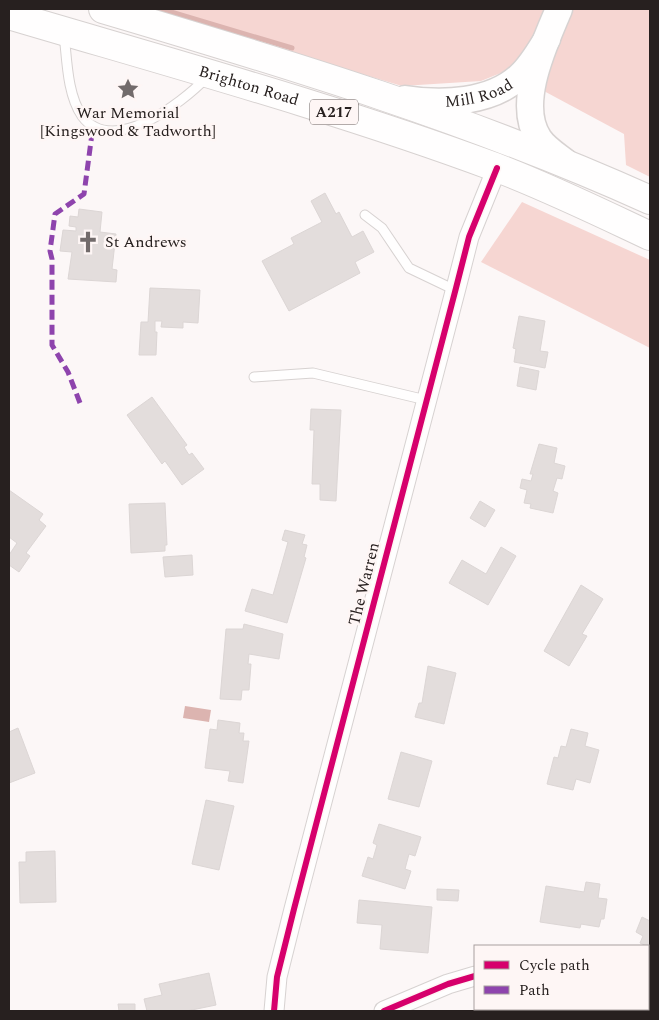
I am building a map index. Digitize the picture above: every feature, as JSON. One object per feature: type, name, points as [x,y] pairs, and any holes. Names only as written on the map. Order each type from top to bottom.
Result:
[{"type":"highway","name":"Brighton Road","points":[[103,9],[387,96],[567,163],[650,200]]},
{"type":"highway","name":"Brighton Road","points":[[9,15],[210,74],[354,119],[497,168],[650,236]]},
{"type":"main road","name":"Mill Road","points":[[559,9],[547,39],[531,92],[530,109],[532,125],[539,139],[567,163]]},
{"type":"main road","name":"Mill Road","points":[[387,96],[432,102],[477,98],[499,90],[519,77],[535,59],[547,39]]},
{"type":"street","name":"The Warren","points":[[274,1011],[277,977],[289,929],[469,236],[497,168]]},
{"type":"street","points":[[384,1011],[408,1007],[448,984],[474,976]]},
{"type":"lane","points":[[63,31],[76,105],[93,126],[109,131],[137,126],[171,108],[197,88],[210,74]]},
{"type":"lane","points":[[365,215],[382,228],[409,268],[455,290]]},
{"type":"lane","points":[[254,377],[313,373],[426,400]]},
{"type":"shaded area","points":[[144,9],[556,9],[535,59],[481,81],[402,86]]},
{"type":"shaded area","points":[[559,9],[650,9],[650,177],[626,165],[624,134],[542,90]]},
{"type":"shaded area","points":[[522,202],[650,260],[650,348],[481,262]]},
{"type":"shaded area","points":[[185,706],[211,710],[209,722],[183,718]]},
{"type":"building","points":[[325,193],[336,214],[339,212],[352,237],[363,231],[374,252],[355,262],[360,273],[289,311],[262,261],[294,244],[291,238],[322,222],[311,201]]},
{"type":"building","name":"St Andrews","points":[[79,209],[102,212],[100,232],[116,234],[112,269],[117,270],[116,282],[68,279],[72,252],[60,251],[63,230],[76,231],[76,227],[69,226],[70,216],[78,217]]},
{"type":"building","points":[[150,288],[200,290],[198,323],[183,322],[183,328],[161,327],[162,321],[155,321],[155,332],[157,332],[156,355],[139,355],[141,322],[148,322]]},
{"type":"building","points":[[519,316],[545,321],[540,351],[548,352],[545,368],[514,362],[516,349],[513,348]]},
{"type":"building","points":[[520,367],[539,371],[536,390],[517,386]]},
{"type":"building","points":[[152,397],[187,445],[184,447],[189,455],[192,453],[204,469],[182,485],[165,461],[162,464],[127,415]]},
{"type":"building","points":[[311,409],[341,410],[336,501],[320,500],[320,484],[312,484],[314,430],[310,430]]},
{"type":"building","points":[[539,444],[557,448],[554,463],[565,466],[562,479],[557,478],[553,491],[558,493],[553,513],[530,508],[531,504],[524,503],[527,490],[520,488],[522,479],[531,481],[533,474],[530,474]]},
{"type":"building","points":[[9,490],[43,514],[39,520],[46,526],[26,553],[30,556],[19,572],[9,565],[9,555],[17,543],[9,537]]},
{"type":"building","points":[[480,501],[495,510],[485,527],[470,518]]},
{"type":"building","points":[[165,503],[167,545],[165,545],[165,551],[131,553],[129,504]]},
{"type":"building","points":[[285,530],[305,535],[302,544],[307,545],[304,557],[306,558],[287,623],[245,611],[252,589],[273,595],[288,542],[282,540]]},
{"type":"building","points":[[501,547],[516,556],[488,605],[449,583],[462,560],[486,574]]},
{"type":"building","points":[[192,555],[193,575],[165,577],[163,557]]},
{"type":"building","points":[[581,585],[603,599],[582,634],[587,636],[569,666],[544,651]]},
{"type":"building","points":[[244,624],[283,634],[279,659],[249,654],[248,664],[251,664],[249,690],[242,690],[241,700],[220,699],[226,629],[243,629]]},
{"type":"building","points":[[428,666],[456,673],[444,724],[415,717],[419,703],[422,703]]},
{"type":"building","points":[[218,720],[240,723],[239,733],[244,733],[243,741],[249,741],[243,783],[228,781],[230,771],[205,768],[210,729],[217,730]]},
{"type":"building","points":[[18,728],[35,773],[9,783],[9,732]]},
{"type":"building","points":[[571,729],[588,733],[585,746],[599,750],[590,783],[576,779],[573,790],[547,784],[554,757],[558,758],[561,746],[566,747]]},
{"type":"building","points":[[401,752],[432,761],[419,807],[388,799]]},
{"type":"building","points":[[206,800],[234,806],[219,870],[192,864]]},
{"type":"building","points":[[379,824],[421,837],[415,856],[409,854],[405,869],[411,871],[405,889],[362,876],[368,857],[373,859],[377,845],[373,843]]},
{"type":"building","points":[[55,851],[56,902],[20,903],[19,862],[26,862],[26,852]]},
{"type":"building","points":[[586,882],[600,884],[598,898],[607,899],[604,919],[601,919],[599,927],[581,924],[580,928],[540,922],[546,886],[584,892]]},
{"type":"building","points":[[437,889],[459,890],[458,901],[437,900]]},
{"type":"building","points":[[359,900],[432,907],[428,953],[380,949],[382,925],[357,923]]},
{"type":"building","points":[[642,917],[650,921],[650,957],[649,945],[640,943],[643,936],[636,932]]},
{"type":"building","points":[[209,973],[216,1005],[187,1011],[147,1011],[144,999],[162,995],[159,984]]},
{"type":"building","points":[[118,1004],[135,1004],[135,1011],[119,1011]]},
{"type":"waterway","points":[[161,9],[292,48]]},
{"type":"marked path","points":[[80,403],[68,372],[52,345],[52,259],[50,251],[55,214],[84,194],[93,126]]},
{"type":"cycle path","points":[[274,1011],[277,977],[294,909],[469,237],[497,168]]},
{"type":"cycle path","points":[[384,1011],[448,984],[474,976]]},
{"type":"place","name":"War Memorial [Kingswood & Tadworth]","points":[[128,89]]},
{"type":"place","name":"St Andrews","points":[[88,242]]}]
